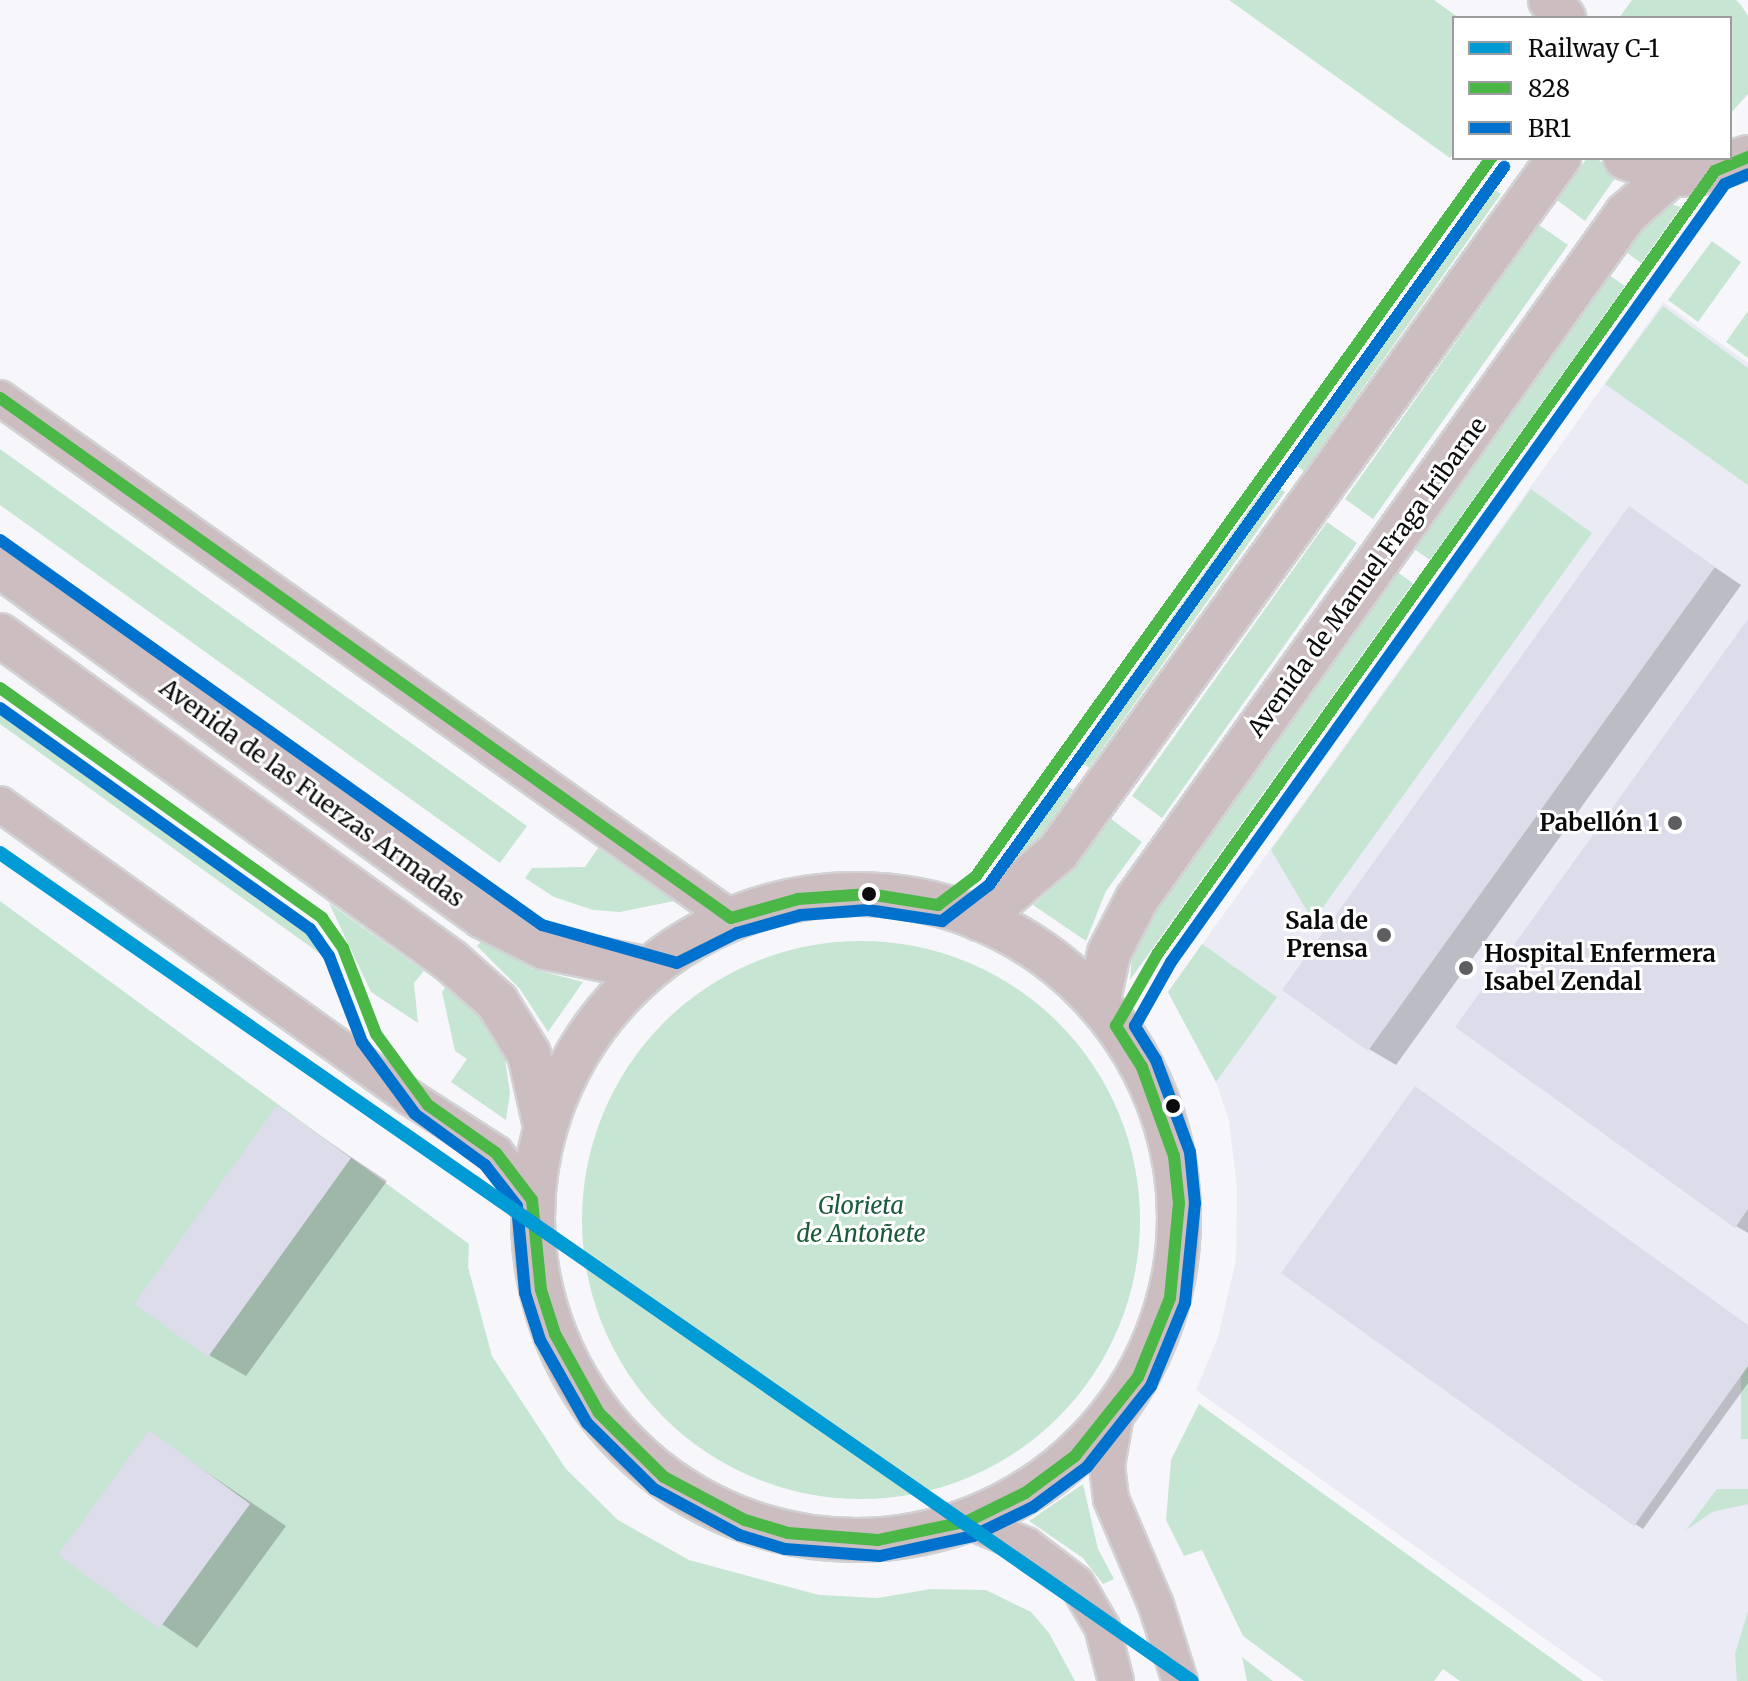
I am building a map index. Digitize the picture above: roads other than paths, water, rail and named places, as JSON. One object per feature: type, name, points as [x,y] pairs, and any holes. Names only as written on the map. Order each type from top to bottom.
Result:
[{"type":"street","points":[[1550,0],[1562,16]]},
{"type":"street","points":[[1631,160],[1672,174],[1715,171],[1748,157]]},
{"type":"street","points":[[979,919],[1058,852],[1558,160]]},
{"type":"street","name":"Avenida de Manuel Fraga Iribarne","points":[[1098,1003],[1109,953],[1137,899],[1626,214],[1672,174]]},
{"type":"street","points":[[0,398],[731,918]]},
{"type":"street","name":"Avenida de las Fuerzas Armadas","points":[[0,566],[483,917],[545,948],[648,969]]},
{"type":"street","points":[[0,635],[451,961],[497,1002],[529,1054],[545,1126]]},
{"type":"street","points":[[0,804],[396,1088],[496,1153],[532,1200]]},
{"type":"street","points":[[869,894],[938,905],[979,919],[1043,954],[1098,1003],[1142,1067],[1161,1110],[1179,1203],[1170,1298],[1154,1343],[1117,1409],[1075,1456],[1025,1493],[968,1521],[878,1540],[833,1539],[745,1520],[664,1477],[599,1413],[555,1334],[536,1261],[532,1200],[545,1126],[585,1040],[648,969],[731,918],[798,899],[869,894]]},
{"type":"street","points":[[1117,1409],[1107,1466],[1111,1499],[1156,1605],[1180,1681]]},
{"type":"street","points":[[968,1521],[1026,1545],[1077,1584],[1102,1627],[1116,1681]]},
{"type":"rail line","name":"C-1","points":[[0,853],[1192,1681]]},
{"type":"place","name":"Pabellón 1","points":[[1675,823]]},
{"type":"place","name":"Sala de Prensa","points":[[1384,935]]},
{"type":"place","name":"Hospital Enfermera Isabel Zendal","points":[[1466,968]]},
{"type":"park label","name":"Glorieta de Antoñete","points":[[861,1220]]}]
